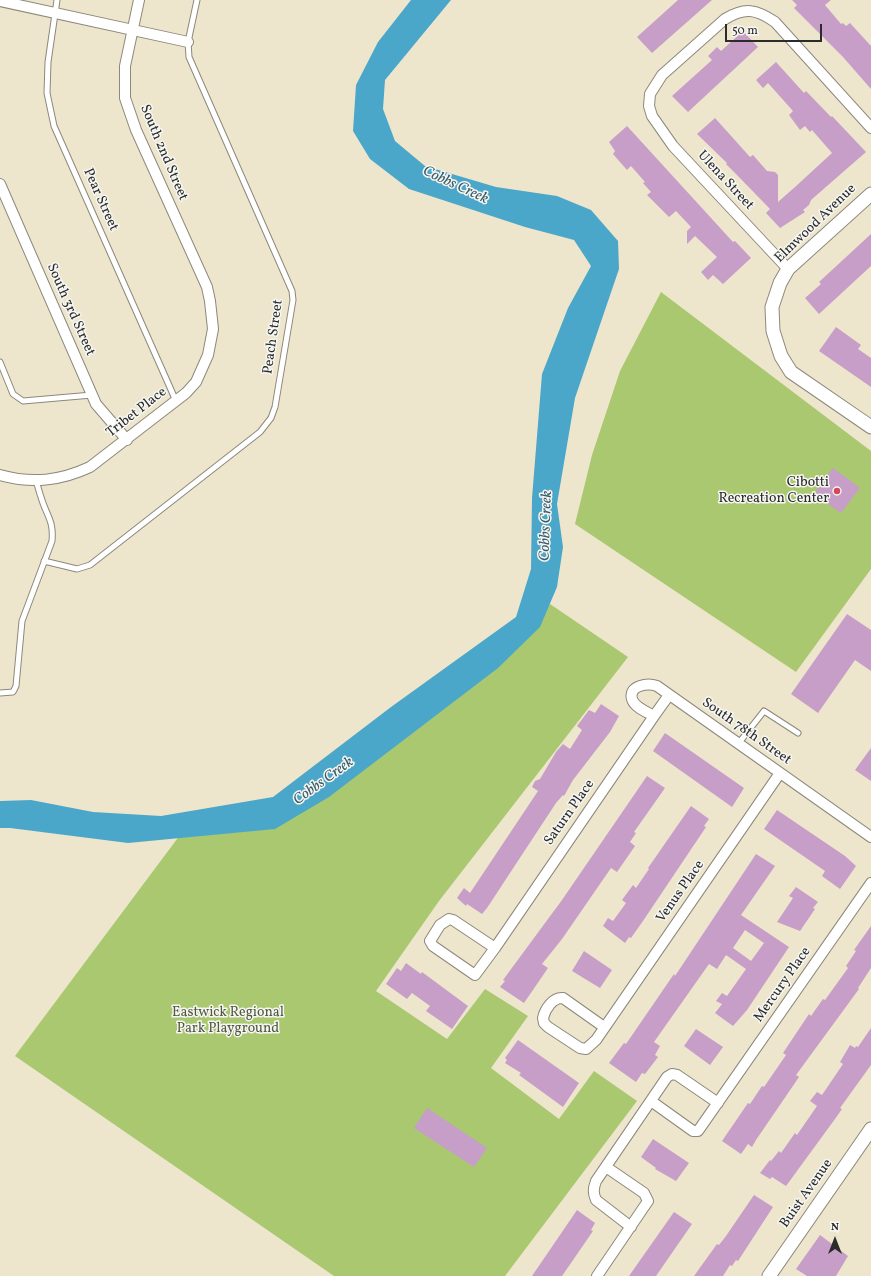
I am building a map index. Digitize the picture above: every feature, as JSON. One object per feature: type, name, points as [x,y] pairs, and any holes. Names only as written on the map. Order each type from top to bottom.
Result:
[{"type":"street","name":"South 2nd Street","points":[[139,0],[124,76],[127,104],[136,130],[207,287]]},
{"type":"street","points":[[0,1],[188,42]]},
{"type":"street","name":"Ulena Street","points":[[788,270],[672,146],[652,116],[649,106],[650,94],[662,75],[725,19],[736,12],[752,11],[765,15],[775,22],[871,128]]},
{"type":"street","name":"South 3rd Street","points":[[0,184],[96,404],[127,440]]},
{"type":"street","name":"Elmwood Avenue","points":[[871,194],[788,270],[774,296],[772,307],[773,331],[780,356],[791,372],[871,428]]},
{"type":"street","name":"Tribet Place","points":[[0,476],[36,481],[71,476],[90,467],[176,401],[196,382],[208,355],[213,329],[207,287]]},
{"type":"street","name":"South 78th Street","points":[[654,716],[635,704],[632,699],[632,693],[643,684],[650,684],[669,695],[871,837]]},
{"type":"street","name":"Saturn Place","points":[[494,948],[453,920],[449,919],[440,925],[430,941],[433,946],[475,975],[494,948],[654,716],[669,695]]},
{"type":"street","name":"Venus Place","points":[[604,1027],[563,998],[558,997],[554,1000],[543,1018],[544,1023],[548,1027],[583,1049],[586,1049],[592,1044],[604,1027],[780,773]]},
{"type":"street","name":"Mercury Place","points":[[651,1101],[693,1131],[698,1131],[871,883]]},
{"type":"street","points":[[631,1227],[596,1200],[593,1195],[596,1181],[667,1077],[672,1074],[677,1075],[718,1103]]},
{"type":"street","name":"Buist Avenue","points":[[769,1276],[871,1129]]},
{"type":"street","points":[[596,1276],[646,1206],[648,1201],[647,1196],[606,1167]]},
{"type":"lane","name":"Pear Street","points":[[57,0],[48,62],[47,93],[54,126],[176,401]]},
{"type":"lane","name":"Peach Street","points":[[44,561],[77,569],[90,565],[260,432],[271,418],[274,407],[292,300],[292,291],[188,53],[188,42],[197,0]]},
{"type":"lane","points":[[0,362],[13,394],[23,400],[92,395]]},
{"type":"lane","points":[[0,693],[13,692],[16,686],[22,621],[52,541],[53,529],[51,519],[41,497],[36,481]]},
{"type":"lane","points":[[738,744],[764,711],[798,733]]},
{"type":"green space","points":[[661,292],[871,451],[871,569],[796,672],[575,524],[592,455],[620,371]]},
{"type":"green space","name":"Eastwick Regional Park Playground","points":[[550,604],[628,657],[439,901],[376,991],[447,1039],[485,989],[528,1016],[491,1068],[559,1119],[594,1071],[637,1101],[505,1276],[334,1276],[15,1056],[183,831],[292,817]]},
{"type":"water","name":"Cobbs Creek","points":[[411,0],[451,0],[385,80],[383,109],[395,141],[425,166],[496,187],[557,196],[591,210],[618,241],[619,269],[575,398],[557,504],[563,547],[557,587],[540,627],[498,668],[329,797],[275,829],[128,843],[0,828],[0,801],[31,800],[93,812],[161,816],[273,797],[391,707],[516,617],[531,569],[532,498],[542,374],[568,308],[591,266],[574,240],[525,227],[409,189],[370,159],[353,131],[356,85],[378,42]]},
{"type":"building","points":[[678,0],[712,0],[652,53],[637,37]]},
{"type":"building","points":[[792,0],[831,0],[825,5],[841,24],[843,23],[846,26],[850,23],[871,46],[871,89],[843,57],[794,8],[797,5]]},
{"type":"building","points":[[743,31],[758,47],[688,112],[672,96],[712,60],[708,56],[717,47],[721,51]]},
{"type":"building","points":[[776,62],[804,93],[806,91],[866,152],[811,200],[809,205],[803,210],[805,212],[780,228],[766,213],[770,209],[726,164],[727,163],[697,134],[715,118],[750,157],[753,155],[767,171],[775,172],[778,175],[778,202],[795,187],[832,153],[812,130],[810,132],[805,126],[800,130],[789,115],[793,111],[768,83],[763,88],[756,80]]},
{"type":"building","points":[[627,126],[733,242],[735,241],[751,258],[723,284],[713,275],[708,280],[701,272],[717,257],[695,236],[687,244],[687,231],[691,227],[676,211],[669,217],[647,195],[651,192],[643,183],[645,182],[631,166],[627,170],[613,154],[615,151],[609,142]]},
{"type":"building","points":[[871,234],[871,266],[819,314],[805,298],[821,284],[819,282]]},
{"type":"building","points":[[836,327],[861,345],[858,349],[871,358],[871,387],[819,351]]},
{"type":"building","name":"Cibotti Recreation Center","points":[[833,468],[860,488],[841,513],[814,494]]},
{"type":"building","points":[[847,614],[871,630],[871,671],[855,660],[818,713],[791,694]]},
{"type":"building","points":[[601,704],[619,716],[610,732],[573,780],[564,796],[563,795],[556,803],[487,908],[482,914],[467,904],[466,906],[457,898],[464,888],[470,893],[538,791],[532,787],[535,781],[540,779],[556,752],[563,744],[570,749],[582,730],[577,726],[589,710],[595,713]]},
{"type":"building","points":[[665,733],[744,788],[732,807],[653,751]]},
{"type":"building","points":[[871,748],[871,781],[855,770]]},
{"type":"building","points":[[647,776],[665,788],[634,832],[636,833],[630,842],[635,846],[617,872],[611,868],[562,939],[542,964],[548,968],[524,1003],[500,987],[505,981],[503,980],[562,900]]},
{"type":"building","points":[[691,806],[709,819],[704,826],[706,827],[645,918],[631,938],[629,937],[625,943],[603,926],[608,918],[613,921],[626,903],[622,900],[633,885],[636,888]]},
{"type":"building","points":[[777,810],[845,856],[856,866],[840,889],[822,876],[825,871],[764,829]]},
{"type":"building","points":[[756,854],[775,866],[741,915],[789,947],[747,1010],[733,1026],[715,1013],[722,1004],[716,1001],[722,993],[727,996],[746,969],[726,955],[717,969],[709,964],[654,1042],[660,1046],[655,1055],[658,1057],[645,1074],[642,1073],[636,1082],[609,1063],[624,1043],[626,1044],[674,974],[675,976]],"holes":[[[745,930],[764,943],[751,961],[733,948]]]},
{"type":"building","points":[[796,887],[818,902],[800,931],[777,922],[793,898],[789,896]]},
{"type":"building","points":[[871,926],[871,968],[858,988],[859,989],[796,1075],[799,1077],[752,1147],[748,1144],[741,1154],[722,1141],[748,1103],[750,1104],[762,1086],[764,1087],[786,1055],[783,1053],[809,1014],[811,1016],[823,999],[825,1000],[848,968],[846,966],[856,951],[854,950]]},
{"type":"building","points":[[584,951],[612,970],[600,988],[572,971]]},
{"type":"building","points":[[406,963],[421,974],[422,972],[468,1006],[452,1029],[426,1011],[430,1006],[412,993],[407,999],[386,984],[397,968],[401,971]]},
{"type":"building","points":[[871,1028],[871,1065],[840,1108],[842,1109],[835,1119],[786,1186],[772,1177],[770,1179],[760,1173],[779,1151],[781,1153],[795,1133],[797,1135],[817,1106],[810,1101],[817,1092],[822,1095],[843,1064],[840,1062],[850,1045],[855,1048],[856,1046],[858,1047]]},
{"type":"building","points":[[696,1029],[723,1047],[710,1065],[684,1046]]},
{"type":"building","points":[[518,1040],[579,1083],[563,1107],[519,1075],[521,1073],[505,1063],[507,1060],[505,1058]]},
{"type":"building","points":[[427,1108],[487,1148],[474,1167],[414,1128]]},
{"type":"building","points":[[653,1139],[689,1163],[676,1181],[655,1169],[656,1168],[641,1157]]},
{"type":"building","points":[[754,1195],[773,1207],[738,1261],[736,1260],[732,1266],[730,1265],[723,1276],[694,1276],[717,1244],[719,1245],[726,1236]]},
{"type":"building","points":[[577,1210],[595,1223],[591,1230],[593,1231],[562,1276],[532,1276]]},
{"type":"building","points":[[674,1212],[692,1224],[656,1276],[629,1276]]},
{"type":"building","points":[[820,1235],[848,1256],[836,1276],[807,1276],[796,1269]]},
{"type":"place","name":"Cibotti Recreation Center","points":[[837,491]]}]
